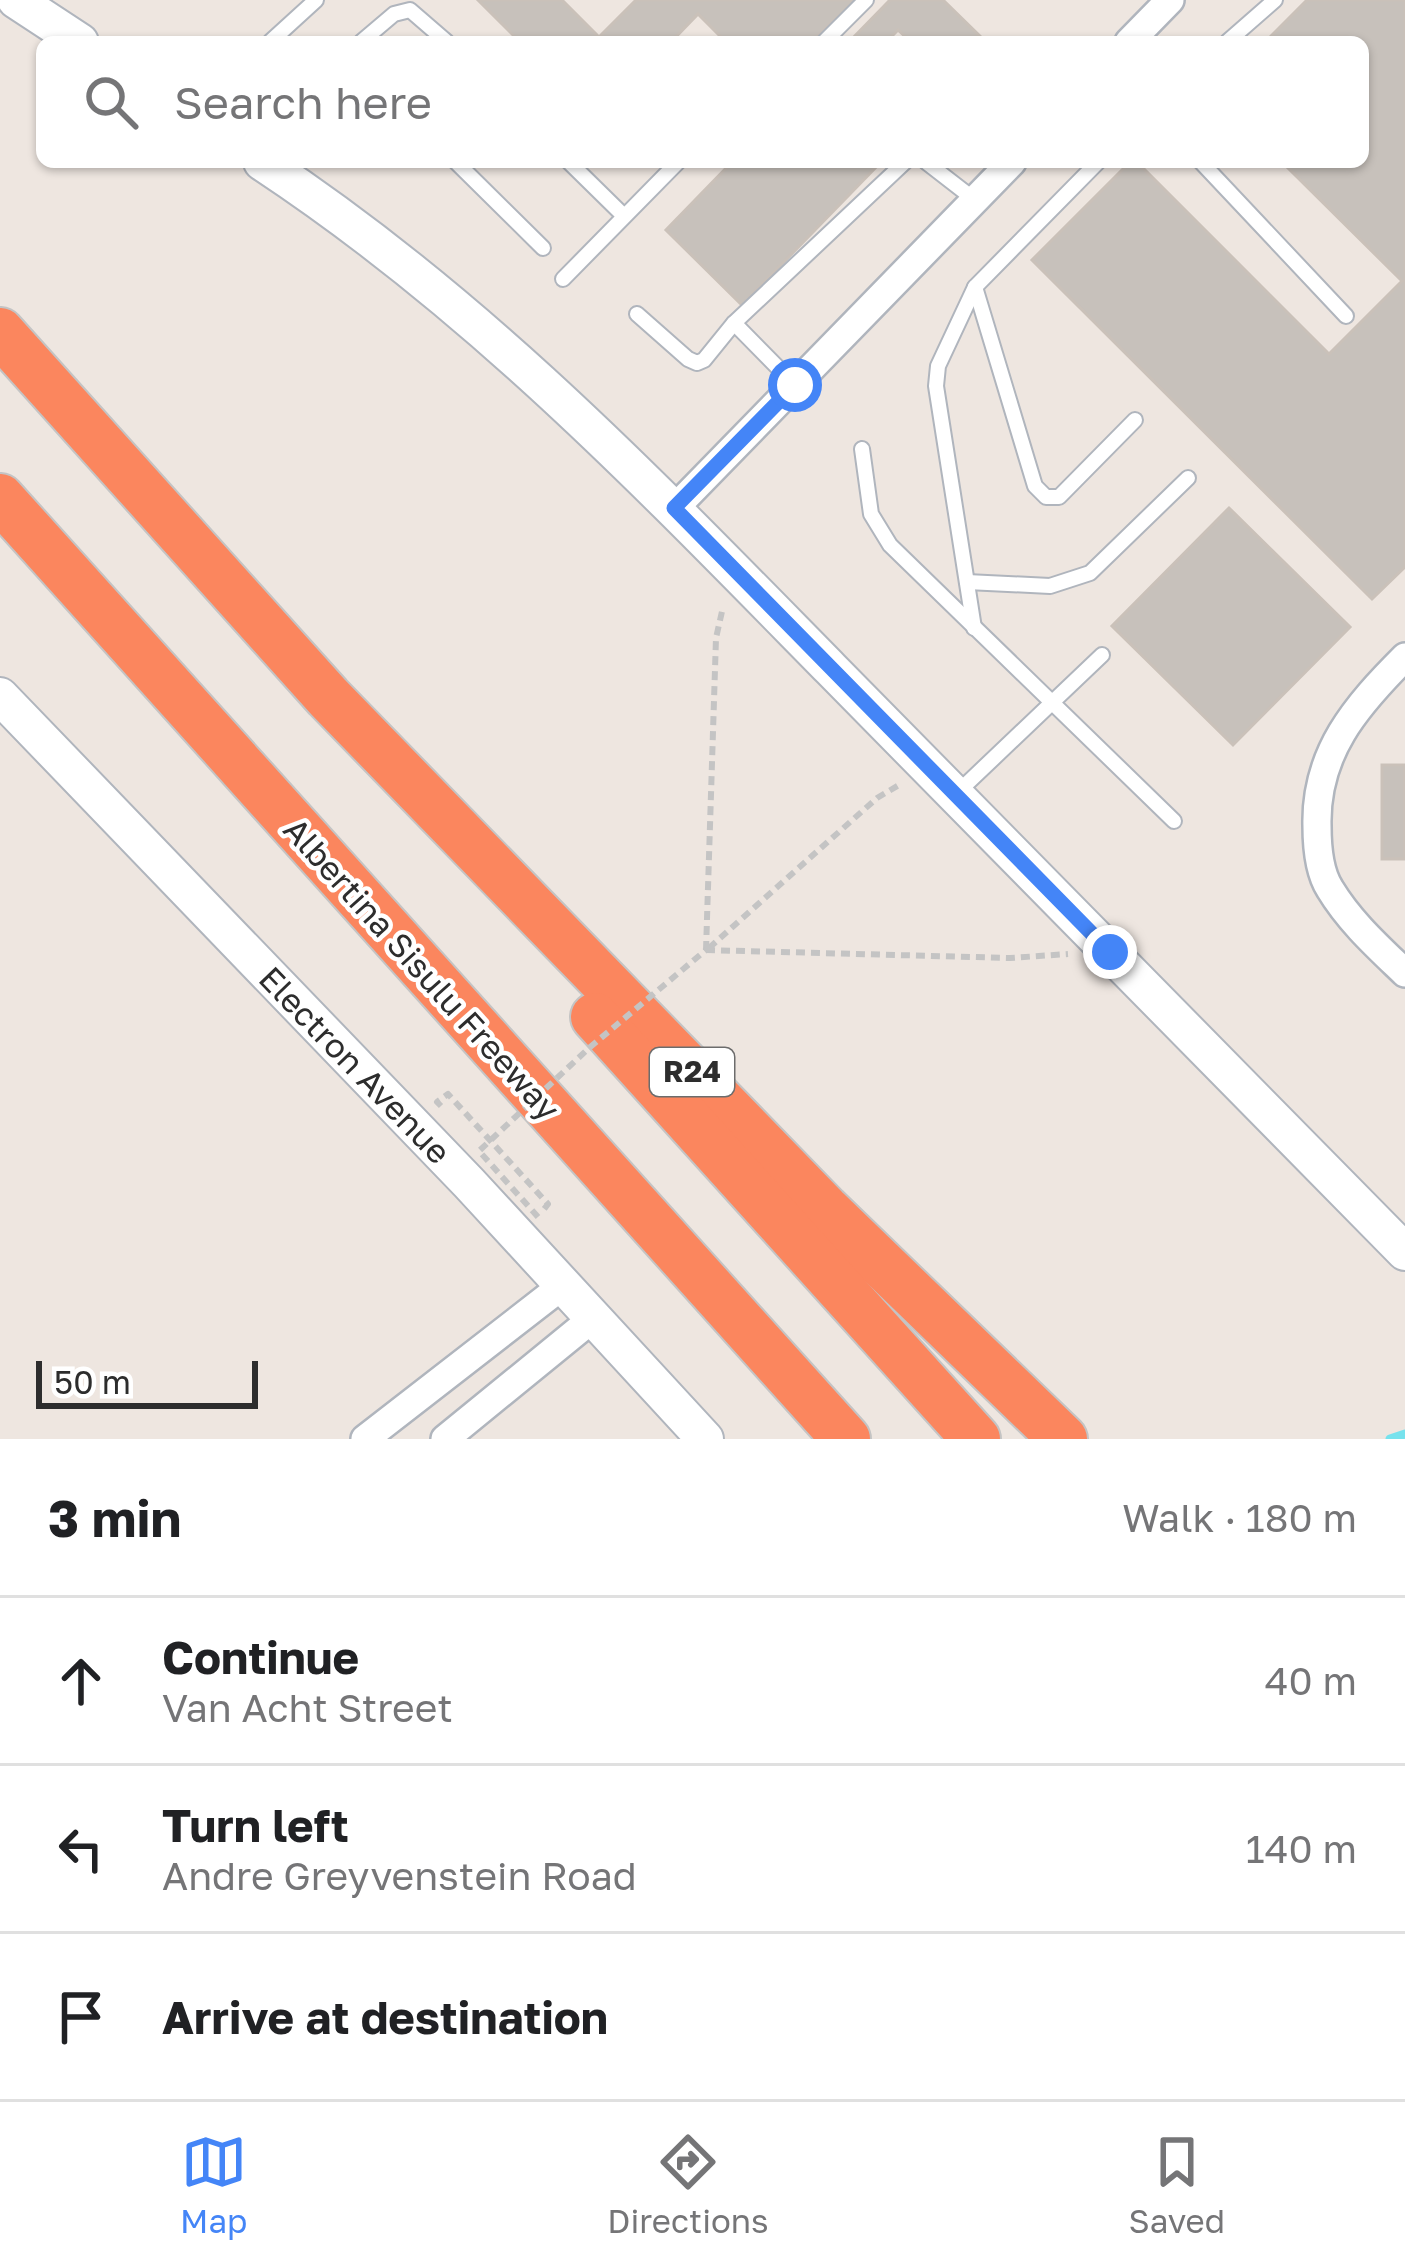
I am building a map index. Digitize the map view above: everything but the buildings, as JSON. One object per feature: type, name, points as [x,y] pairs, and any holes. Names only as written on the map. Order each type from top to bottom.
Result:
[{"type":"highway","name":"R24","points":[[0,332],[328,697],[826,1210],[1063,1439]]},
{"type":"highway","name":"Albertina Sisulu Freeway","points":[[0,498],[845,1439]]},
{"type":"highway","points":[[328,697],[356,746],[429,833],[976,1439]]},
{"type":"main road","points":[[16,0],[71,36]]},
{"type":"main road","points":[[270,168],[462,309],[674,508],[1405,1252]]},
{"type":"main road","name":"Electron Avenue","points":[[0,697],[473,1166],[562,1286],[705,1439]]},
{"type":"street","points":[[1135,36],[1170,0]]},
{"type":"street","points":[[674,508],[1006,168]]},
{"type":"street","points":[[1405,658],[1364,698],[1333,742],[1316,793],[1317,844],[1327,884],[1354,923],[1405,974]]},
{"type":"street","points":[[365,1439],[562,1286]]},
{"type":"street","points":[[445,1439],[592,1319]]},
{"type":"lane","points":[[277,36],[316,0]]},
{"type":"lane","points":[[830,36],[866,0]]},
{"type":"lane","points":[[1234,36],[1275,0]]},
{"type":"lane","points":[[368,36],[394,14],[415,5],[438,36]]},
{"type":"lane","points":[[462,168],[543,248]]},
{"type":"lane","points":[[575,168],[624,217]]},
{"type":"lane","points":[[562,279],[672,168]]},
{"type":"lane","points":[[637,314],[697,363],[704,360],[734,323],[899,168]]},
{"type":"lane","points":[[934,168],[975,200]]},
{"type":"lane","points":[[974,628],[936,386],[938,366],[975,286],[1092,168]]},
{"type":"lane","points":[[1207,168],[1346,316]]},
{"type":"lane","points":[[975,286],[1035,486],[1046,497],[1059,496],[1135,420]]},
{"type":"lane","points":[[734,323],[795,385]]},
{"type":"lane","points":[[862,449],[871,514],[878,528],[1174,821]]},
{"type":"lane","points":[[967,582],[1050,586],[1090,573],[1188,478]]},
{"type":"lane","points":[[957,793],[1102,656]]},
{"type":"path","points":[[706,950],[716,638],[731,568]]},
{"type":"path","points":[[451,1118],[437,1102],[448,1094],[548,1204],[538,1217],[479,1151],[589,1048],[878,798],[928,767]]},
{"type":"path","points":[[706,950],[1010,958],[1110,952]]},
{"type":"waterway","points":[[1390,1439],[1405,1434]]},
{"type":"route","points":[[795,385],[674,508],[1110,952]]}]
